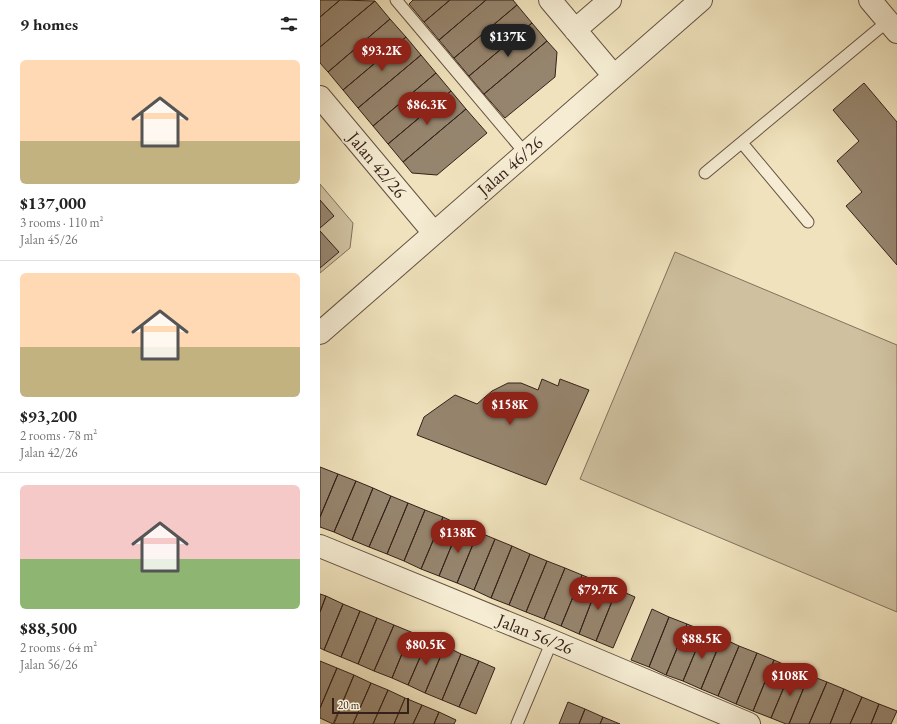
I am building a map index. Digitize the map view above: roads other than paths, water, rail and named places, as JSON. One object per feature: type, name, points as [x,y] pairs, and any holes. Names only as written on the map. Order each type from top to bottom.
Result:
[{"type":"street","points":[[550,0],[614,76]]},
{"type":"street","points":[[575,30],[610,0]]},
{"type":"street","name":"Jalan 46/26","points":[[320,333],[701,0]]},
{"type":"street","points":[[870,0],[892,26]]},
{"type":"street","name":"Jalan 42/26","points":[[320,97],[434,233]]},
{"type":"street","name":"Jalan 56/26","points":[[320,546],[749,724]]},
{"type":"lane","points":[[396,0],[525,153]]},
{"type":"lane","points":[[705,172],[892,26]]},
{"type":"lane","points":[[742,143],[808,222]]},
{"type":"lane","points":[[516,724],[552,641]]}]
